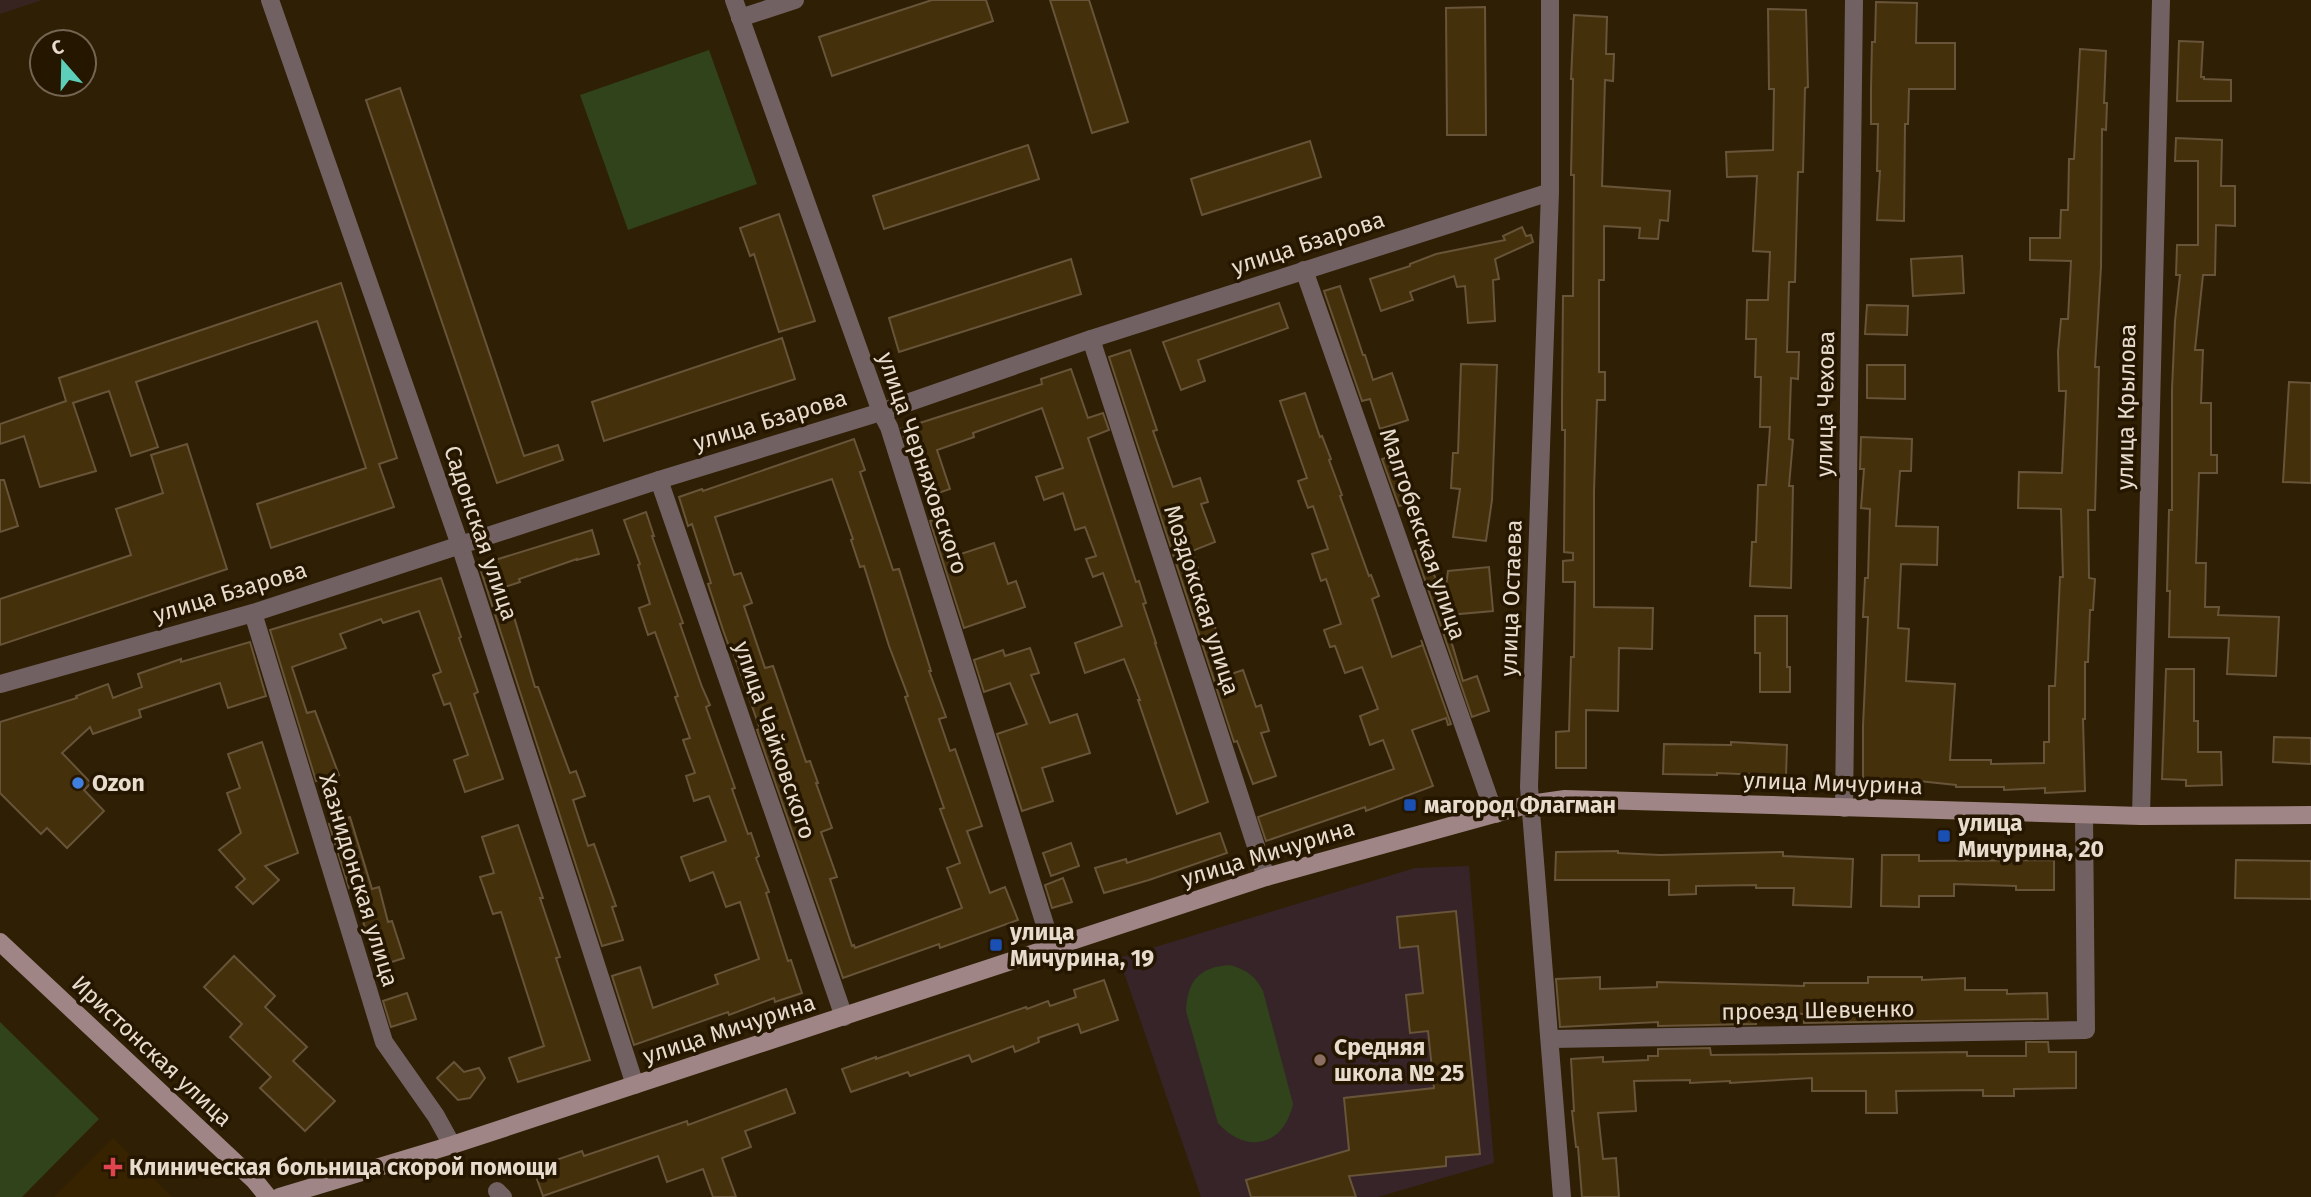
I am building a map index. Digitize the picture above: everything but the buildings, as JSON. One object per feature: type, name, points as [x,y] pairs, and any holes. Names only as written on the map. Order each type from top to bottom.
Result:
[{"type":"street","name":"Садонская улица","points":[[270,0],[460,545],[635,1085]]},
{"type":"street","name":"улица Черняховского","points":[[734,0],[881,412],[889,427],[1052,947]]},
{"type":"street","points":[[740,18],[795,0]]},
{"type":"street","name":"улица Остаева","points":[[1550,0],[1550,192],[1529,761],[1530,804],[1562,1197]]},
{"type":"street","name":"улица Чехова","points":[[1844,808],[1854,0]]},
{"type":"street","name":"улица Крылова","points":[[2141,816],[2161,0]]},
{"type":"street","name":"улица Бзарова","points":[[0,684],[253,613],[659,480],[881,412],[1091,339],[1550,192]]},
{"type":"street","name":"Малгобекская улица","points":[[1304,270],[1496,814]]},
{"type":"street","name":"Моздокская улица","points":[[1091,339],[1265,877]]},
{"type":"street","name":"улица Чайковского","points":[[659,480],[844,1017]]},
{"type":"street","name":"Хазнидонская улица","points":[[253,613],[384,1042],[436,1116],[452,1145]]},
{"type":"street","name":"улица Мичурина","points":[[279,1197],[452,1145],[1265,877],[1530,804],[1565,799],[2084,815],[2311,816]]},
{"type":"street","name":"проезд Шевченко","points":[[1551,1039],[2086,1030],[2084,815]]},
{"type":"street","name":"Иристонская улица","points":[[0,942],[255,1181],[268,1197]]},
{"type":"shaded area","points":[[0,0],[42,0],[0,14]]},
{"type":"shaded area","name":"Средняя школа № 25","points":[[1469,866],[1494,1163],[1378,1197],[1201,1197],[1119,958],[1415,868]]},
{"type":"shaded area","name":"Клиническая больница скорой помощи","points":[[113,1138],[172,1197],[54,1197]]},
{"type":"green space","points":[[709,50],[757,184],[628,230],[580,95]]},
{"type":"green space","points":[[1230,965],[1250,974],[1263,991],[1293,1104],[1281,1129],[1273,1137],[1263,1141],[1240,1139],[1218,1123],[1186,1011],[1189,991],[1197,977],[1211,969]]},
{"type":"green space","points":[[0,1022],[99,1119],[22,1197],[0,1197]]},
{"type":"place","name":"Ozon","points":[[78,783]]},
{"type":"place","name":"магород Флагман","points":[[1410,805]]},
{"type":"place","name":"улица Мичурина, 20","points":[[1944,836]]},
{"type":"place","name":"улица Мичурина, 19","points":[[996,945]]},
{"type":"place","name":"Средняя школа № 25","points":[[1320,1060]]},
{"type":"place","name":"Клиническая больница скорой помощи","points":[[113,1167]]}]
